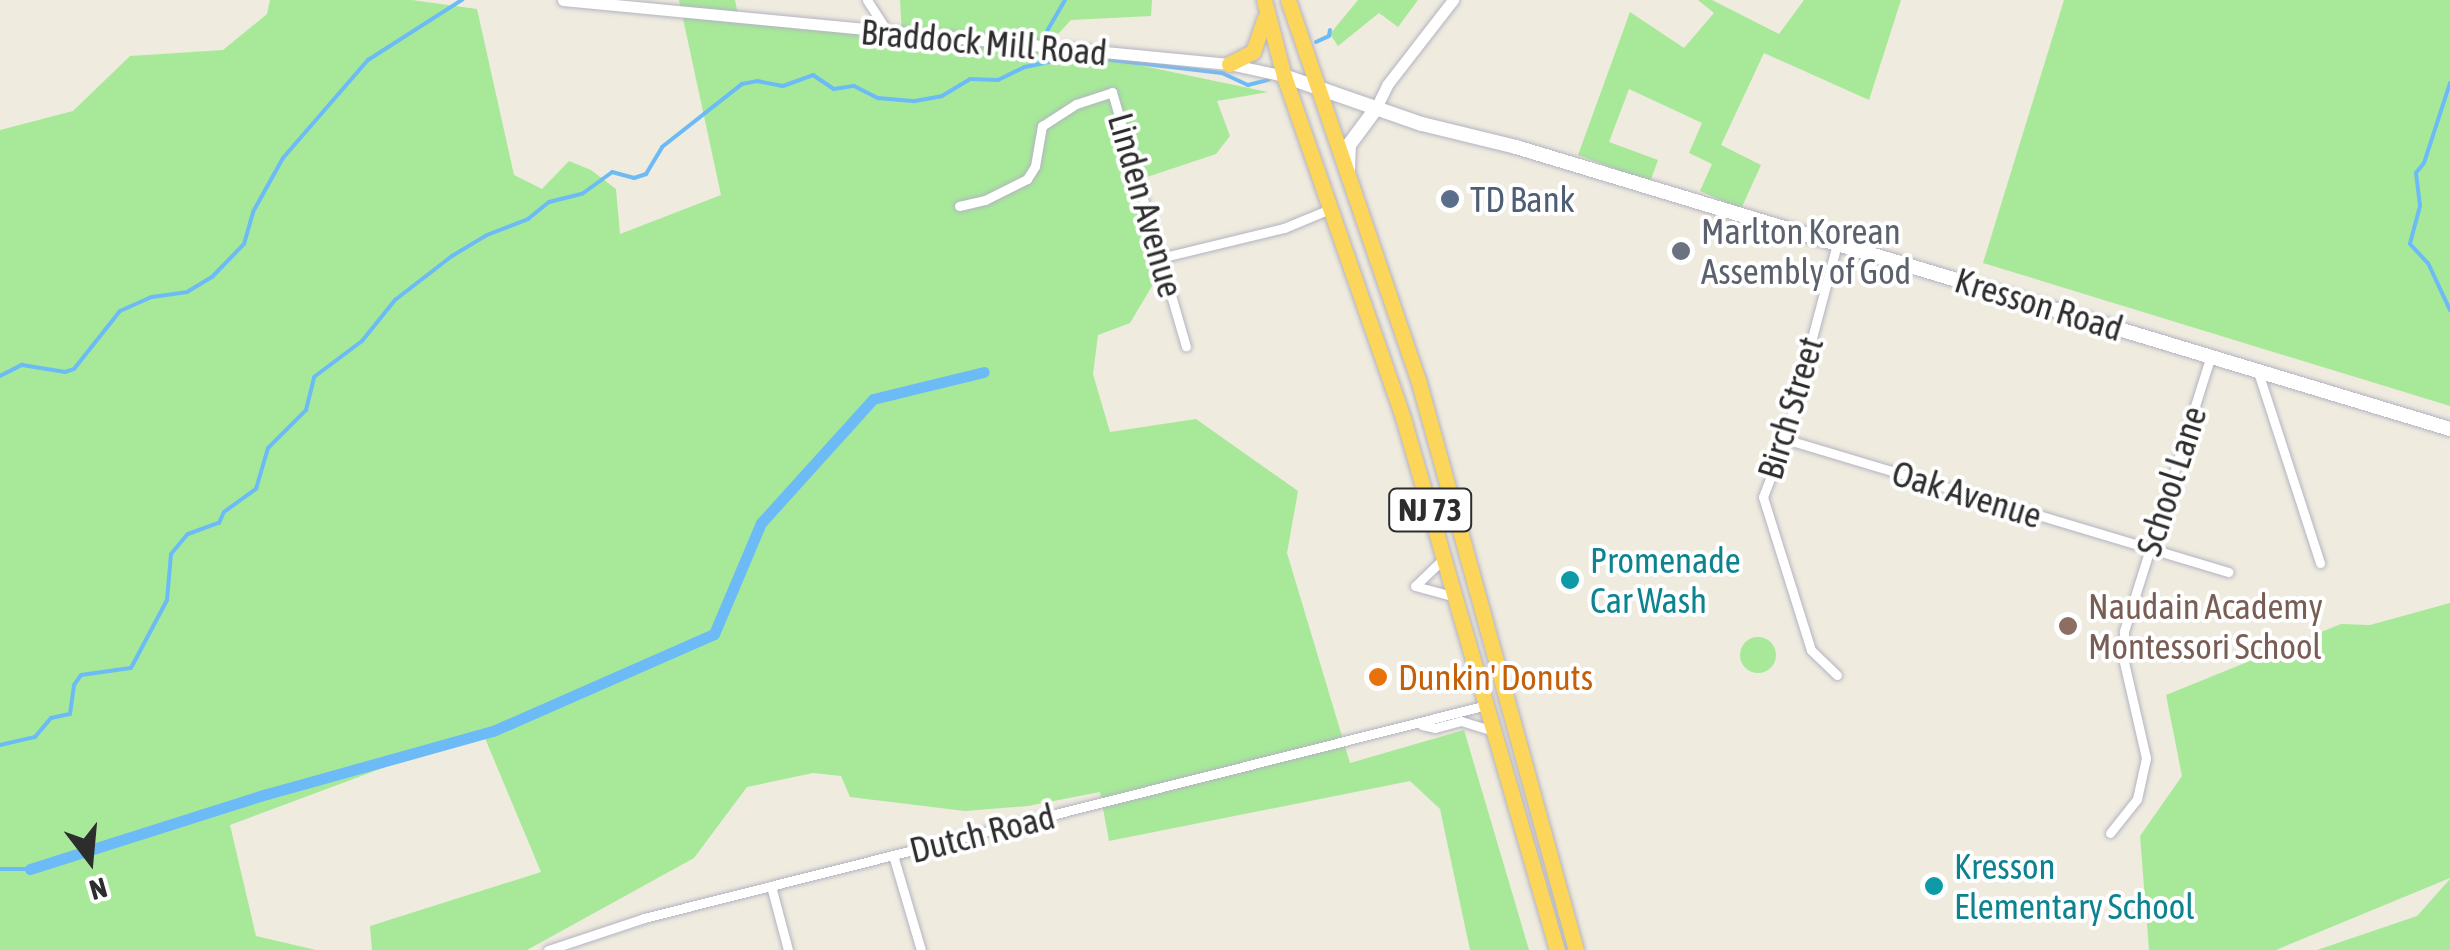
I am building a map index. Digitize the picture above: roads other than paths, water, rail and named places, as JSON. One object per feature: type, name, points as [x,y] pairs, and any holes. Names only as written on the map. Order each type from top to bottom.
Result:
[{"type":"highway","name":"NJ 73","points":[[1288,0],[1418,379],[1576,950]]},
{"type":"highway","name":"NJ 73","points":[[1265,5],[1284,76],[1402,418],[1557,950]]},
{"type":"highway","points":[[1229,64],[1247,58],[1256,48],[1265,5]]},
{"type":"highway","points":[[1487,705],[1502,715],[1511,744],[1522,754]]},
{"type":"main road","name":"Kresson Road","points":[[1284,76],[1376,110],[2450,429]]},
{"type":"main road","points":[[1347,174],[1350,142],[1376,110]]},
{"type":"street","name":"Braddock Mill Road","points":[[563,0],[1229,64],[1284,76]]},
{"type":"street","points":[[867,0],[890,34]]},
{"type":"street","points":[[1376,110],[1387,85],[1453,0]]},
{"type":"street","name":"Linden Avenue","points":[[959,206],[985,200],[1027,179],[1035,166],[1042,126],[1076,104],[1112,92],[1186,346]]},
{"type":"street","points":[[1160,258],[1284,228],[1332,209]]},
{"type":"street","name":"Birch Street","points":[[1837,244],[1785,439],[1763,505],[1811,650],[1837,675]]},
{"type":"street","name":"School Lane","points":[[2110,833],[2130,810],[2144,778],[2143,739],[2122,648],[2211,355]]},
{"type":"street","points":[[2257,369],[2320,563]]},
{"type":"street","name":"Oak Avenue","points":[[1785,439],[2229,572]]},
{"type":"street","points":[[1444,557],[1430,576],[1415,586],[1440,589],[1455,597]]},
{"type":"street","name":"Dutch Road","points":[[548,950],[596,932],[771,886],[1487,705]]},
{"type":"street","name":"Dutch Road","points":[[1419,724],[1435,728],[1461,721],[1494,731]]},
{"type":"street","points":[[893,855],[921,950]]},
{"type":"street","points":[[771,886],[788,950]]},
{"type":"waterway","points":[[0,376],[22,365],[65,372],[74,369],[120,311],[152,297],[187,292],[212,277],[244,244],[253,212],[283,158],[368,60],[462,0]]},
{"type":"waterway","points":[[1040,63],[1043,38],[1065,0]]},
{"type":"waterway","points":[[1316,42],[1329,36],[1330,30]]},
{"type":"waterway","points":[[0,745],[35,737],[51,718],[70,714],[74,685],[81,675],[131,668],[167,600],[171,554],[188,534],[219,523],[224,512],[256,489],[268,448],[306,410],[314,377],[362,341],[395,300],[452,256],[487,235],[528,219],[549,202],[582,194],[612,172],[634,178],[646,174],[662,147],[742,84],[757,81],[783,86],[813,75],[834,89],[854,86],[878,98],[915,101],[942,96],[970,79],[998,80],[1025,67],[1078,56],[1222,73],[1248,85],[1268,80]]},
{"type":"waterway","points":[[2450,83],[2424,163],[2416,173],[2420,206],[2410,244],[2428,263],[2450,310]]},
{"type":"waterway","points":[[30,869],[267,794],[493,731],[714,634],[761,523],[873,399],[984,372]]},
{"type":"waterway","points":[[0,869],[30,869]]},
{"type":"place","name":"TD Bank","points":[[1450,199]]},
{"type":"place","name":"Marlton Korean Assembly of God","points":[[1681,251]]},
{"type":"place","name":"Promenade Car Wash","points":[[1570,580]]},
{"type":"place","name":"Naudain Academy Montessori School","points":[[2068,626]]},
{"type":"place","name":"Dunkin' Donuts","points":[[1378,677]]},
{"type":"place","name":"Kresson Elementary School","points":[[1934,886]]}]
